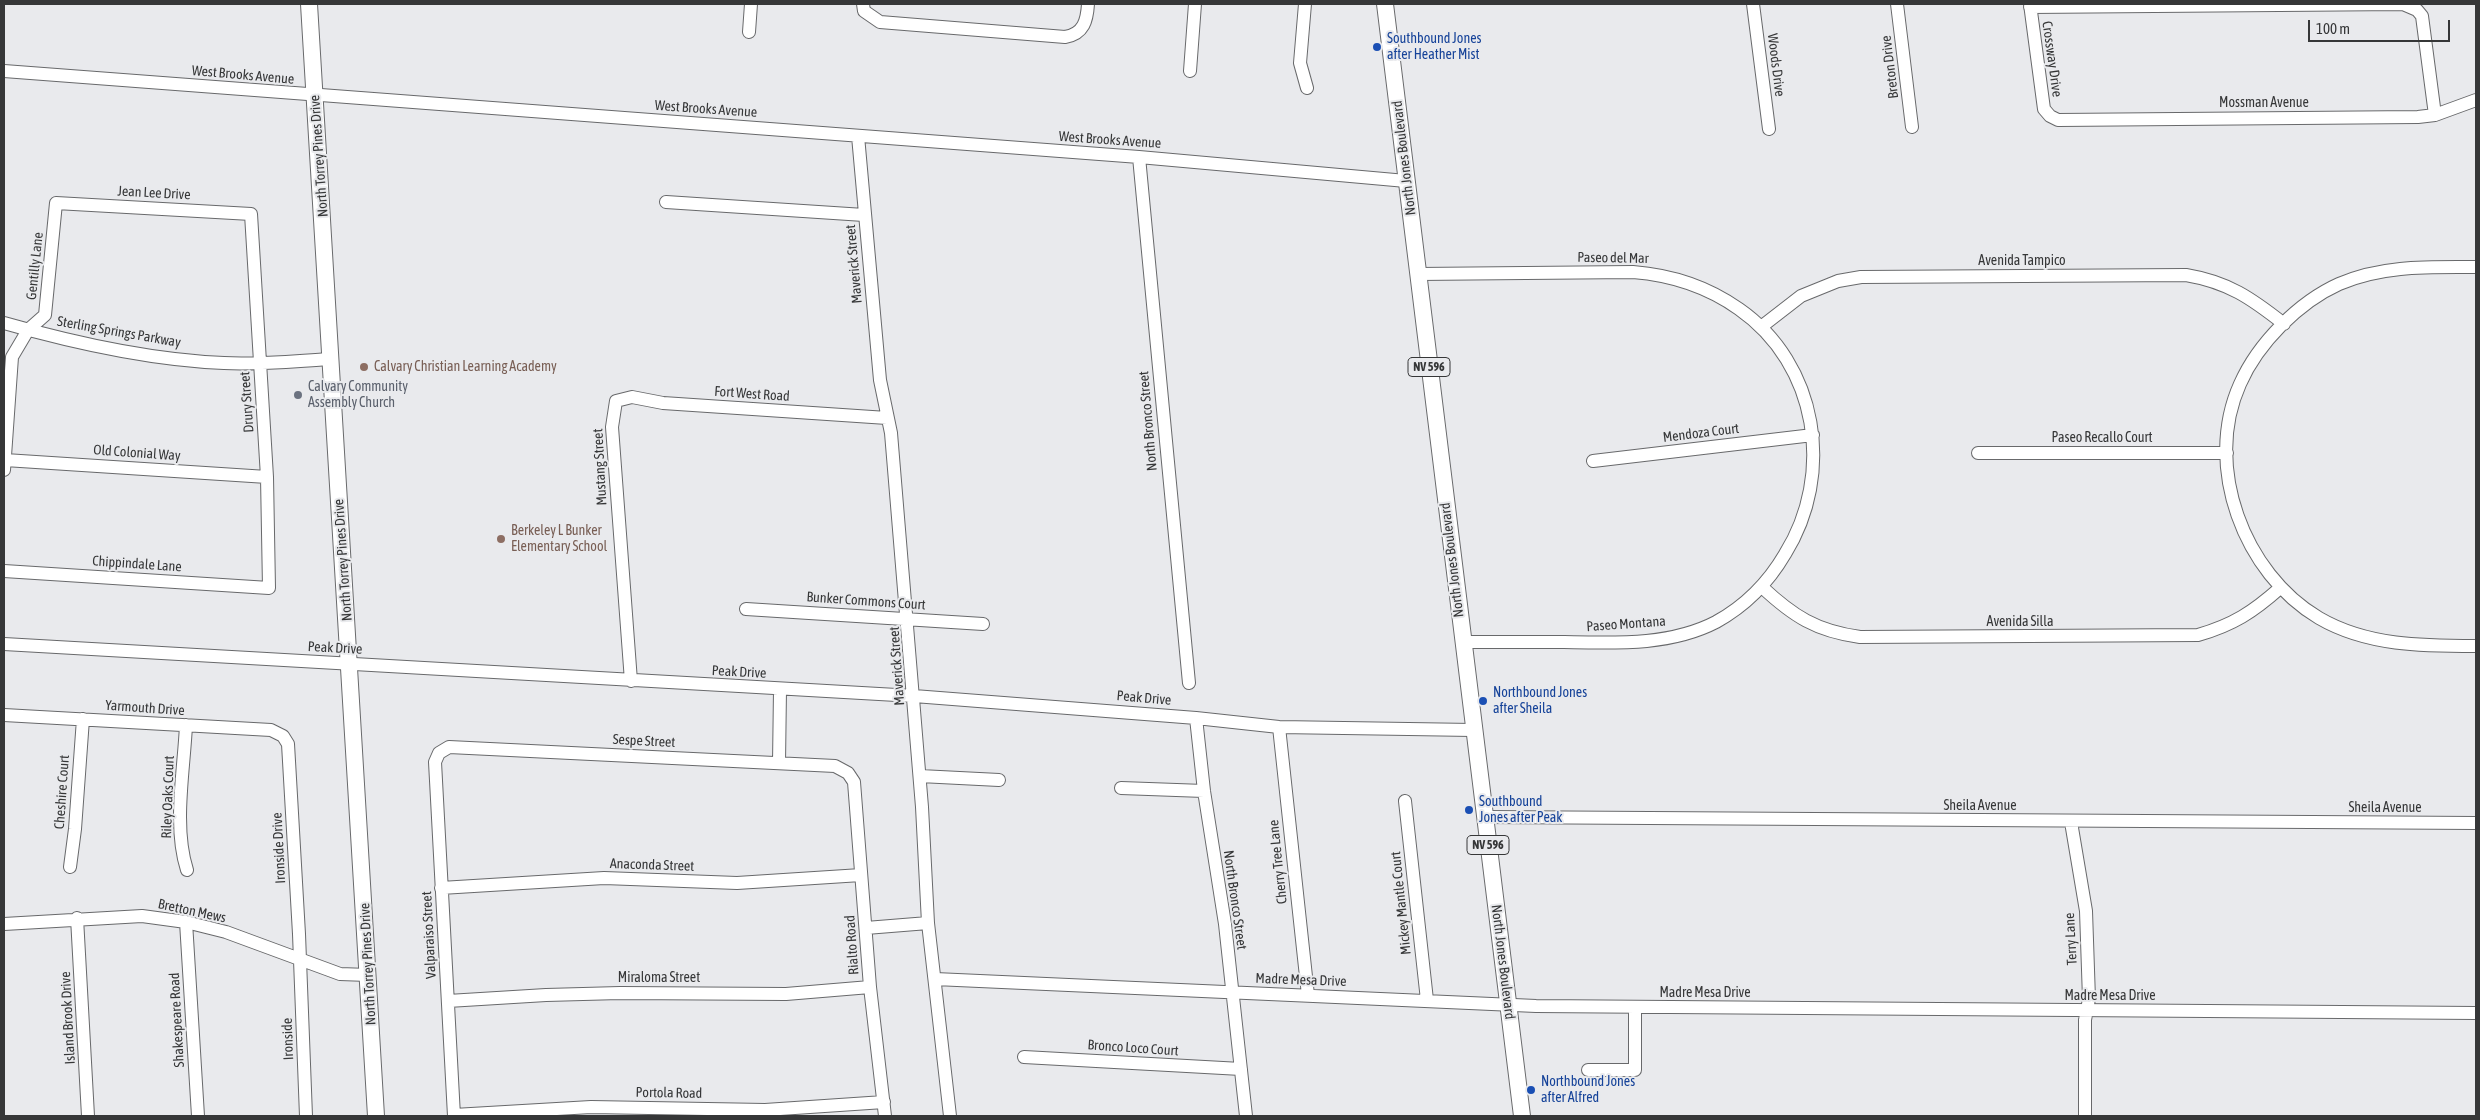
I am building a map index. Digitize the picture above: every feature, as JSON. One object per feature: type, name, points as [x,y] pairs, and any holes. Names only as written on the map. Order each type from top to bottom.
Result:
[{"type":"main road","name":"North Torrey Pines Drive","points":[[309,4],[376,1116]]},
{"type":"main road","name":"North Jones Boulevard","points":[[1385,4],[1462,642],[1522,1116]]},
{"type":"street","points":[[749,32],[751,4]]},
{"type":"street","points":[[866,9],[880,22],[1065,37],[1073,36],[1082,29],[1087,16],[1088,4]]},
{"type":"street","points":[[1190,71],[1195,4]]},
{"type":"street","points":[[1305,4],[1300,63],[1307,88]]},
{"type":"street","name":"Woods Drive","points":[[1753,4],[1769,129]]},
{"type":"street","name":"Breton Drive","points":[[1897,4],[1912,127]]},
{"type":"street","points":[[2030,5],[2403,4],[2417,10],[2422,16],[2435,114]]},
{"type":"street","name":"Crossway Drive","points":[[2030,5],[2044,109],[2050,116]]},
{"type":"street","name":"West Brooks Avenue","points":[[4,71],[1139,157],[1406,181]]},
{"type":"street","name":"Mossman Avenue","points":[[2050,116],[2058,120],[2418,117],[2435,114],[2476,100]]},
{"type":"street","name":"Maverick Street","points":[[858,136],[880,380],[891,433],[900,559],[908,619],[914,696],[928,923],[950,1116]]},
{"type":"street","name":"North Bronco Street","points":[[1139,157],[1189,682]]},
{"type":"street","name":"Maverick Street","points":[[666,202],[864,215]]},
{"type":"street","name":"Jean Lee Drive","points":[[56,203],[251,214]]},
{"type":"street","name":"Gentilly Lane","points":[[4,465],[12,357],[28,330],[45,315],[56,203]]},
{"type":"street","name":"Drury Street","points":[[251,214],[267,477],[269,588]]},
{"type":"street","points":[[2476,267],[2412,268],[2362,276],[2339,284],[2295,311],[2258,354],[2240,384],[2229,421],[2227,453],[2233,496],[2242,527],[2252,550],[2280,588],[2319,618],[2346,631],[2397,644],[2476,646]]},
{"type":"street","name":"Paseo del Mar","points":[[1418,274],[1624,272],[1657,274],[1696,286],[1739,308],[1761,327],[1787,360],[1807,402],[1813,435]]},
{"type":"street","name":"Avenida Tampico","points":[[1761,327],[1801,296],[1838,281],[1861,277],[2147,275],[2186,275],[2208,278],[2249,296],[2284,324]]},
{"type":"street","name":"Sterling Springs Parkway","points":[[4,323],[28,330],[156,357],[224,363],[330,359]]},
{"type":"street","name":"Fort West Road","points":[[616,401],[632,396],[663,403],[887,418]]},
{"type":"street","name":"Mustang Street","points":[[616,401],[612,427],[631,681]]},
{"type":"street","name":"Paseo Montana","points":[[1462,642],[1610,642],[1664,639],[1695,631],[1716,621],[1740,606],[1762,587],[1773,575],[1797,536],[1810,501],[1815,459],[1813,435]]},
{"type":"street","name":"Mendoza Court","points":[[1593,461],[1813,435]]},
{"type":"street","name":"Paseo Recallo Court","points":[[1978,453],[2227,453]]},
{"type":"street","name":"Old Colonial Way","points":[[4,465],[267,477]]},
{"type":"street","name":"Chippindale Lane","points":[[4,570],[269,588]]},
{"type":"street","name":"Avenida Silla","points":[[1762,587],[1789,611],[1814,625],[1840,634],[1860,637],[2198,635],[2226,627],[2247,615],[2280,588]]},
{"type":"street","name":"Bunker Commons Court","points":[[746,609],[983,624]]},
{"type":"street","name":"Peak Drive","points":[[4,644],[780,690],[914,696],[1279,726],[1473,730]]},
{"type":"street","points":[[779,763],[780,690]]},
{"type":"street","name":"Yarmouth Drive","points":[[4,715],[271,730],[283,736]]},
{"type":"street","name":"North Bronco Street","points":[[1196,718],[1204,791],[1225,924],[1246,1116]]},
{"type":"street","name":"Cheshire Court","points":[[70,867],[75,829],[83,719]]},
{"type":"street","name":"Riley Oaks Court","points":[[186,725],[180,834],[182,854],[187,870]]},
{"type":"street","name":"Cherry Tree Lane","points":[[1279,726],[1308,995]]},
{"type":"street","name":"Ironside Drive","points":[[283,736],[288,744],[299,960]]},
{"type":"street","name":"Sespe Street","points":[[439,753],[449,747],[779,763],[835,766],[848,773]]},
{"type":"street","name":"Valparaiso Street","points":[[439,753],[435,762],[454,1116]]},
{"type":"street","name":"Rialto Road","points":[[848,773],[854,782],[870,987],[885,1116]]},
{"type":"street","points":[[920,776],[999,780]]},
{"type":"street","points":[[1121,788],[1204,791]]},
{"type":"street","name":"Mickey Mantle Court","points":[[1405,802],[1427,1000]]},
{"type":"street","name":"Sheila Avenue","points":[[1484,817],[2476,823]]},
{"type":"street","name":"Terry Lane","points":[[2071,822],[2086,910],[2089,999],[2087,1011],[2085,1116]]},
{"type":"street","name":"Anaconda Street","points":[[441,888],[604,878],[737,883],[861,875]]},
{"type":"street","name":"Bretton Mews","points":[[4,924],[77,918],[142,916],[186,922],[226,932],[340,974],[368,975]]},
{"type":"street","name":"Island Brook Drive","points":[[77,918],[88,1116]]},
{"type":"street","name":"Shakespeare Road","points":[[186,922],[198,1116]]},
{"type":"street","points":[[866,928],[928,923]]},
{"type":"street","name":"Ironside","points":[[299,960],[306,1116]]},
{"type":"street","name":"Madre Mesa Drive","points":[[935,979],[1508,1004],[1635,1007],[2476,1013]]},
{"type":"street","name":"Miraloma Street","points":[[448,1001],[611,993],[786,994],[870,987]]},
{"type":"street","points":[[1588,1070],[1635,1070],[1635,1007]]},
{"type":"street","name":"Bronco Loco Court","points":[[1024,1057],[1241,1070]]},
{"type":"street","name":"Portola Road","points":[[454,1116],[591,1107],[765,1110],[884,1102]]},
{"type":"place","name":"Southbound Jones after Heather Mist","points":[[1377,47]]},
{"type":"place","name":"Calvary Christian Learning Academy","points":[[364,367]]},
{"type":"place","name":"Calvary Community Assembly Church","points":[[298,395]]},
{"type":"place","name":"Berkeley L Bunker Elementary School","points":[[501,539]]},
{"type":"place","name":"Northbound Jones after Sheila","points":[[1483,701]]},
{"type":"place","name":"Southbound Jones after Peak","points":[[1469,810]]},
{"type":"place","name":"Northbound Jones after Alfred","points":[[1531,1090]]}]
